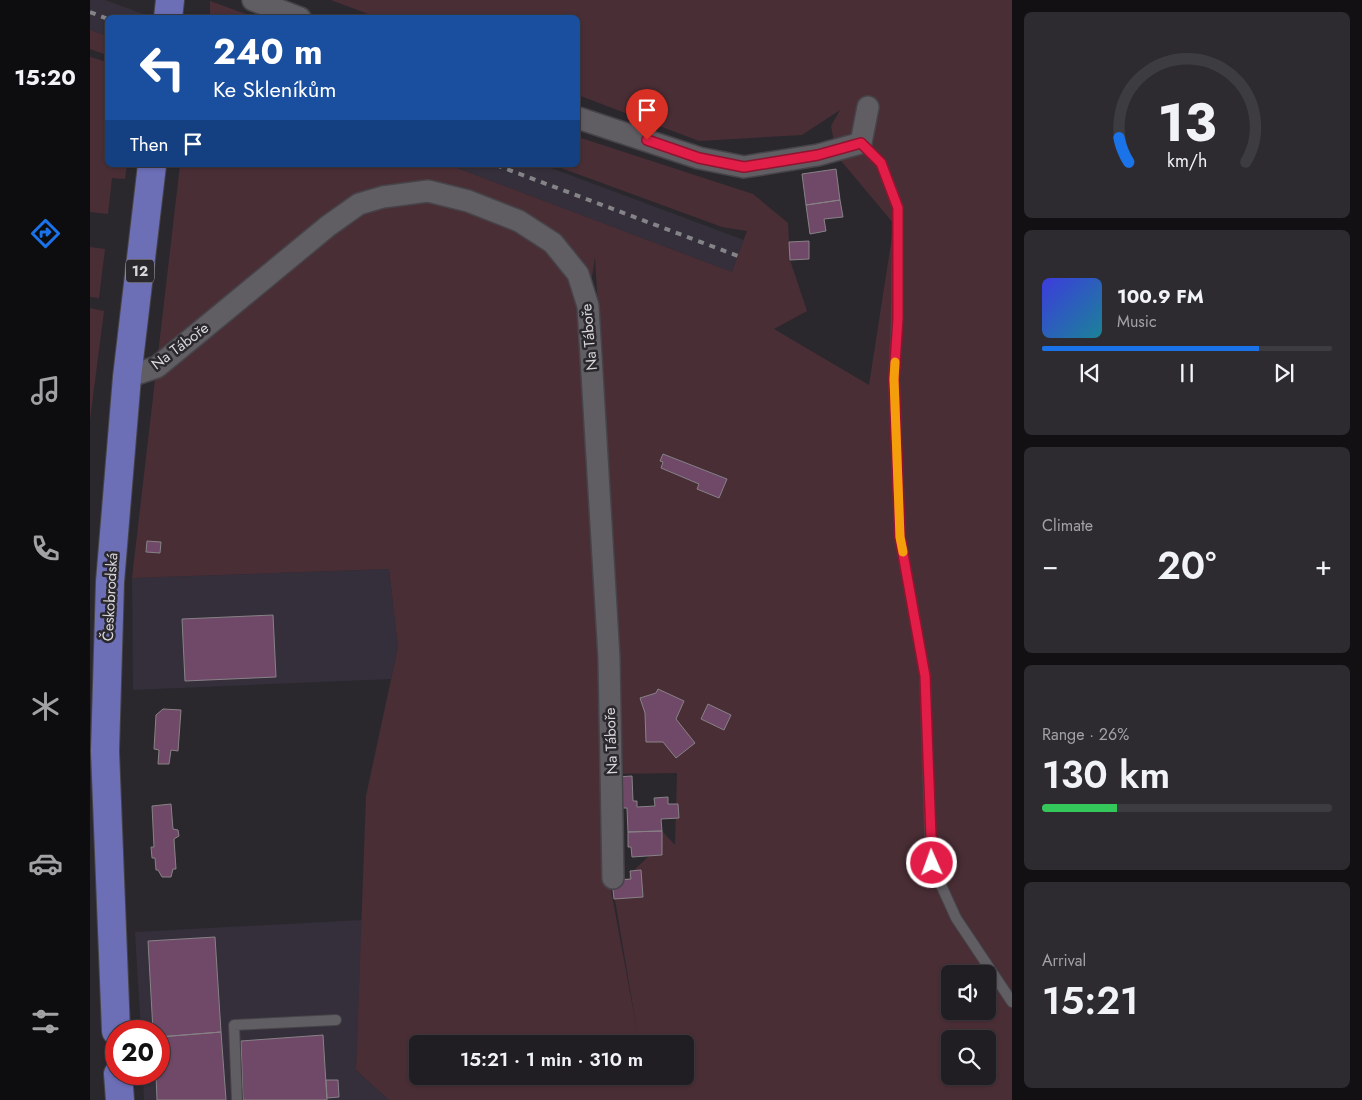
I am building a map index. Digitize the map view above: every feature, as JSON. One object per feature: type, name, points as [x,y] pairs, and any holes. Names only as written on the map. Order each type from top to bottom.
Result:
[{"type":"main road","points":[[168,15],[170,0]]},
{"type":"main road","name":"Českobrodská","points":[[116,1020],[105,751],[110,582],[127,377],[152,167]]},
{"type":"main road","points":[[119,1085],[120,1100]]},
{"type":"street","points":[[253,0],[292,15]]},
{"type":"street","points":[[580,119],[699,158],[744,167],[818,155],[861,143],[868,107]]},
{"type":"street","name":"Na Táboře","points":[[127,377],[157,367],[321,232],[359,204],[383,197],[428,191],[468,202],[519,221],[553,243],[578,274],[588,306],[609,658],[613,878]]},
{"type":"lane","points":[[861,143],[881,163],[898,208],[898,318],[894,379],[900,537],[925,676],[932,863],[956,918],[1012,1002]]},
{"type":"lane","points":[[237,1100],[234,1024],[336,1020]]},
{"type":"shaded area","points":[[90,0],[105,0],[146,15],[105,15],[105,35],[90,30]]},
{"type":"shaded area","points":[[331,0],[1012,0],[1012,1100],[389,1100],[356,1070],[366,796],[398,647],[389,569],[132,578],[180,167],[454,167],[732,272],[747,231],[722,227],[558,167],[580,167],[580,138],[753,194],[788,223],[790,260],[807,311],[774,329],[869,385],[894,224],[837,156],[831,126],[840,110],[802,135],[699,141],[580,96],[580,15],[371,15]],"holes":[[[595,257],[615,594],[610,774],[677,773],[675,845],[662,831],[662,845],[650,846],[650,855],[629,875],[629,878],[613,878],[637,1030],[608,874],[591,284]],[[663,454],[726,478],[719,498],[697,489],[699,484],[661,468]]]},
{"type":"shaded area","points":[[210,1],[248,15],[210,15]]},
{"type":"shaded area","points":[[90,30],[105,35],[105,54],[90,49]]},
{"type":"shaded area","points":[[90,57],[105,61],[105,167],[127,167],[125,179],[112,178],[108,214],[90,212]]},
{"type":"shaded area","points":[[454,167],[548,167],[744,240],[732,272]]},
{"type":"shaded area","points":[[90,247],[105,249],[99,298],[90,297]]},
{"type":"shaded area","points":[[90,308],[104,311],[90,420]]},
{"type":"shaded area","points":[[389,569],[398,647],[391,679],[133,690],[132,578]]},
{"type":"shaded area","points":[[362,920],[356,1070],[389,1100],[144,1100],[143,1085],[170,1085],[170,1020],[140,1020],[135,932]]},
{"type":"building","points":[[836,169],[840,200],[806,205],[802,174]]},
{"type":"building","points":[[840,200],[843,217],[824,219],[826,231],[810,234],[806,205]]},
{"type":"building","points":[[809,241],[809,259],[790,260],[789,242]]},
{"type":"building","points":[[663,454],[727,479],[719,498],[697,489],[699,484],[661,468],[663,462],[660,461]]},
{"type":"building","points":[[147,541],[161,542],[160,553],[146,552]]},
{"type":"building","points":[[273,615],[276,677],[185,681],[182,619]]},
{"type":"building","points":[[658,689],[684,701],[676,719],[695,743],[676,758],[663,742],[646,742],[645,713],[640,698],[656,693]]},
{"type":"building","points":[[708,704],[731,715],[724,730],[701,719]]},
{"type":"building","points":[[163,709],[181,710],[178,751],[171,750],[169,764],[158,764],[159,750],[154,749],[156,715]]},
{"type":"building","points":[[632,776],[633,801],[637,801],[637,807],[655,806],[654,798],[668,797],[668,804],[678,804],[679,818],[661,819],[662,831],[628,832],[627,808],[618,808],[616,777]]},
{"type":"building","points":[[171,804],[173,829],[178,830],[179,836],[174,839],[176,869],[173,869],[171,877],[162,877],[158,870],[156,870],[155,858],[152,858],[151,847],[154,847],[152,806]]},
{"type":"building","points":[[662,831],[662,855],[632,857],[631,847],[628,847],[628,832]]},
{"type":"building","points":[[641,870],[643,897],[614,899],[612,881],[631,879],[630,871]]},
{"type":"building","points":[[215,937],[221,1032],[170,1036],[170,1020],[152,1020],[148,941]]},
{"type":"building","points":[[221,1032],[226,1100],[157,1100],[156,1085],[170,1085],[170,1036]]},
{"type":"building","points":[[323,1035],[327,1100],[243,1100],[241,1041]]},
{"type":"building","points":[[326,1080],[338,1080],[339,1097],[327,1098]]},
{"type":"railway","points":[[90,12],[105,18]]},
{"type":"railway","points":[[501,167],[738,256]]},
{"type":"slow traffic","points":[[895,362],[900,537],[903,552]]},
{"type":"route","points":[[647,140],[699,158],[744,167],[818,155],[861,143],[881,163],[898,208],[898,318],[894,379],[900,537],[925,676],[932,863]]}]
